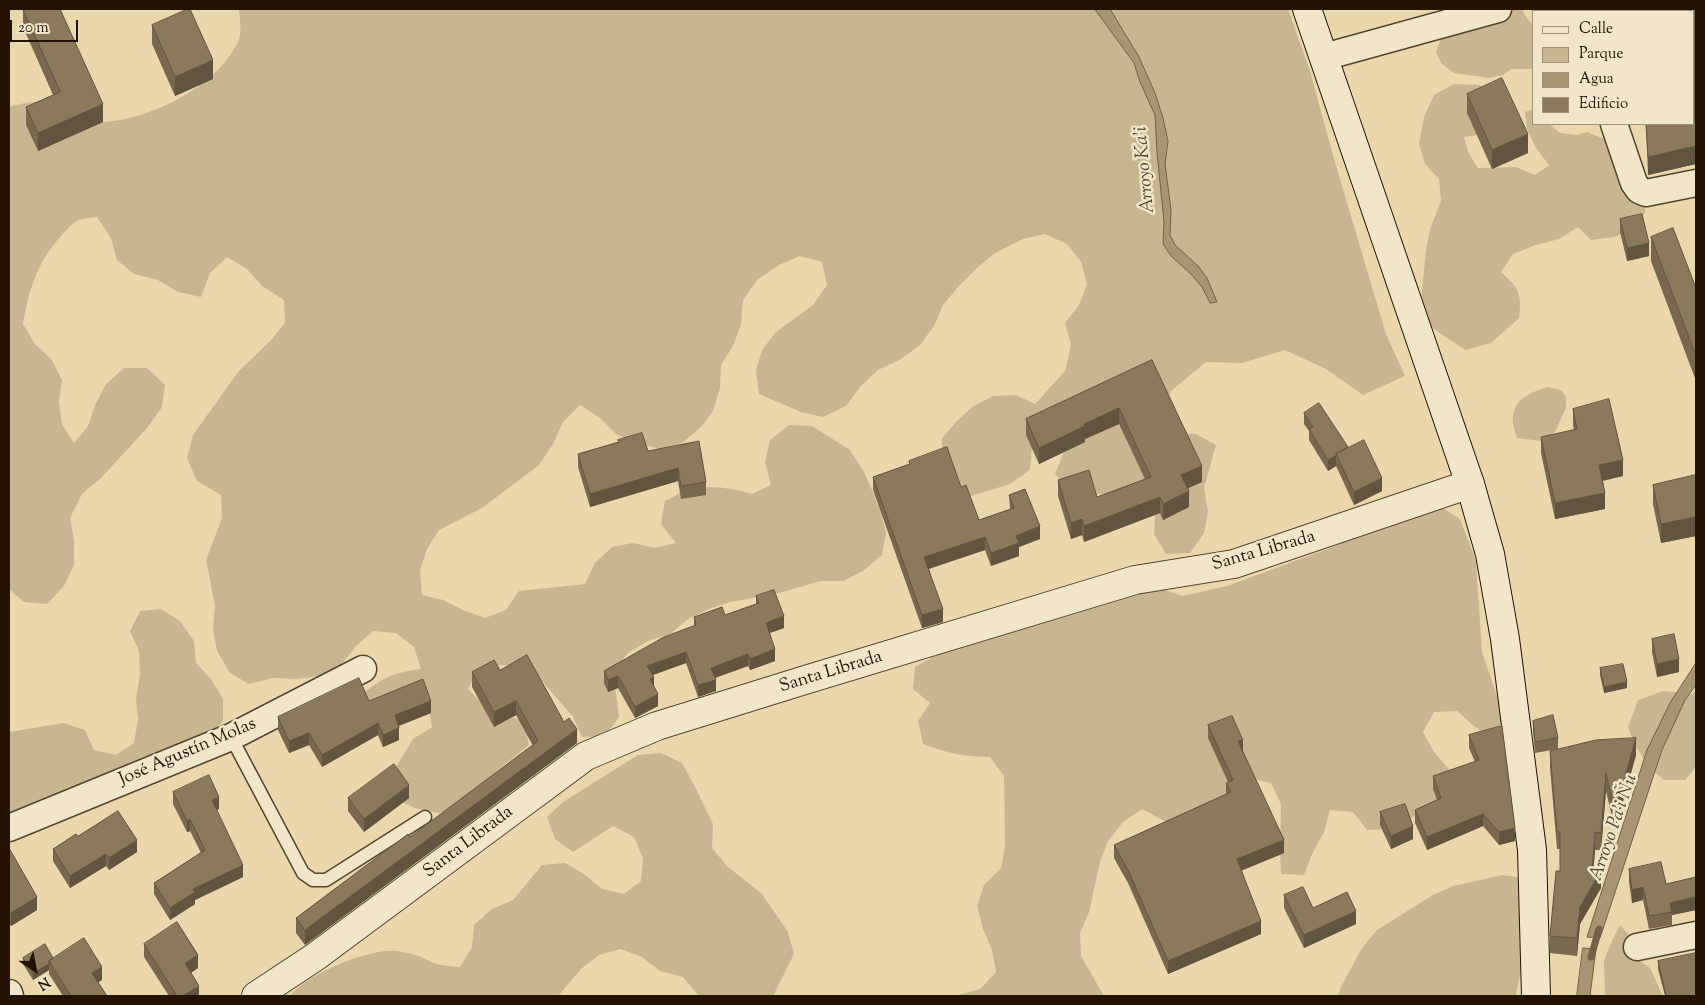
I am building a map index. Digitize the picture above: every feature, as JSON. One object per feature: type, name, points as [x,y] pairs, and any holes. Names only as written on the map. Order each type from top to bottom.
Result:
[{"type":"street","points":[[1307,9],[1470,484],[1490,554],[1505,639],[1532,850],[1536,996]]},
{"type":"street","points":[[1324,57],[1498,9]]},
{"type":"street","points":[[1614,125],[1634,183],[1639,190],[1646,194],[1696,184]]},
{"type":"street","name":"Santa Librada","points":[[256,996],[315,957],[586,756],[604,748],[658,726],[1135,580],[1234,564],[1470,484]]},
{"type":"street","name":"José Agustín Molas","points":[[9,828],[230,737],[363,669]]},
{"type":"street","points":[[1636,947],[1696,935]]},
{"type":"street","points":[[9,992],[10,996]]},
{"type":"lane","points":[[230,737],[303,873],[313,880],[326,880],[425,817]]},
{"type":"green space","points":[[239,9],[1288,9],[1310,71],[1386,334],[1405,376],[1363,395],[1326,369],[1285,350],[1242,363],[1206,362],[1171,391],[1162,412],[1174,433],[1196,434],[1216,445],[1204,488],[1208,511],[1204,533],[1190,553],[1166,554],[1154,534],[1155,512],[1121,494],[1094,494],[1071,491],[1055,474],[1063,454],[1077,437],[1037,425],[1032,447],[1030,470],[1010,484],[965,498],[942,459],[942,438],[972,407],[993,396],[1016,395],[1035,404],[1065,371],[1071,345],[1065,323],[1079,305],[1087,284],[1081,262],[1067,244],[1045,234],[1023,239],[995,253],[959,286],[943,305],[934,326],[920,345],[901,359],[878,370],[860,387],[846,406],[823,417],[801,412],[759,394],[756,370],[762,350],[776,332],[813,305],[827,285],[822,262],[800,256],[779,265],[757,280],[743,300],[741,324],[733,346],[721,365],[720,388],[713,411],[700,428],[682,443],[660,449],[637,443],[616,434],[600,418],[580,405],[563,422],[553,444],[539,465],[482,508],[439,530],[427,549],[420,571],[422,595],[443,600],[485,618],[506,610],[519,591],[585,584],[595,563],[612,547],[633,543],[655,548],[676,543],[661,524],[665,501],[694,488],[719,487],[752,494],[771,485],[765,462],[770,440],[789,425],[812,426],[850,450],[863,470],[880,511],[886,532],[882,555],[863,571],[843,581],[820,581],[776,594],[730,602],[709,609],[688,619],[670,634],[648,641],[628,653],[613,671],[619,717],[605,736],[582,737],[573,717],[543,682],[524,667],[502,665],[479,668],[468,689],[484,705],[524,722],[529,745],[493,774],[461,809],[438,813],[415,808],[395,799],[389,778],[413,739],[432,727],[428,704],[370,714],[359,697],[387,677],[421,669],[414,647],[396,633],[373,631],[356,646],[341,665],[319,676],[297,679],[273,678],[249,684],[230,673],[217,651],[213,628],[215,606],[206,560],[222,518],[221,495],[197,481],[187,458],[193,435],[238,372],[271,340],[285,323],[284,300],[262,286],[247,269],[227,257],[210,273],[201,297],[178,292],[158,280],[134,274],[117,260],[111,238],[97,217],[86,218],[73,223],[46,256],[31,288],[23,324],[35,344],[52,360],[62,380],[59,402],[62,424],[74,443],[88,426],[95,405],[106,384],[124,368],[147,368],[165,385],[162,407],[148,427],[100,479],[82,494],[70,518],[74,540],[74,565],[64,586],[47,604],[24,602],[9,589],[9,107],[32,102],[52,104],[67,110],[87,122],[116,121],[155,110],[193,90],[223,64],[239,39]]},
{"type":"green space","points":[[1478,9],[1522,9],[1532,24],[1532,69],[1511,69],[1503,75],[1490,78],[1454,73],[1441,63],[1436,52],[1442,36]]},
{"type":"green space","points":[[1454,84],[1480,85],[1494,101],[1477,135],[1464,137],[1468,152],[1478,168],[1516,167],[1535,175],[1549,165],[1536,148],[1527,129],[1525,112],[1532,110],[1532,125],[1550,125],[1560,133],[1577,135],[1587,132],[1611,142],[1644,197],[1645,213],[1632,229],[1614,237],[1591,240],[1578,227],[1559,239],[1513,254],[1501,272],[1518,292],[1520,303],[1519,318],[1491,343],[1466,350],[1425,323],[1421,302],[1426,249],[1430,229],[1441,201],[1439,179],[1425,164],[1419,144],[1424,117],[1434,95]]},
{"type":"green space","points":[[1548,387],[1561,390],[1566,397],[1566,408],[1555,432],[1541,441],[1517,438],[1513,418],[1514,410],[1523,398]]},
{"type":"green space","points":[[1441,507],[1460,519],[1476,561],[1482,652],[1504,717],[1493,738],[1474,726],[1457,711],[1434,712],[1423,732],[1434,752],[1449,769],[1448,793],[1410,819],[1390,829],[1367,830],[1353,812],[1330,810],[1324,832],[1312,854],[1304,875],[1281,874],[1281,804],[1271,783],[1248,778],[1181,830],[1142,809],[1123,822],[1108,841],[1100,862],[1089,912],[1080,933],[1081,956],[1104,996],[954,996],[980,989],[996,972],[992,950],[983,929],[977,906],[984,885],[1001,868],[1005,846],[1004,776],[990,757],[956,754],[923,744],[918,721],[930,703],[913,689],[915,667],[953,646],[1062,604],[1162,589],[1183,596],[1227,586],[1333,547],[1355,536]]},
{"type":"green space","points":[[161,609],[180,621],[194,641],[196,663],[211,679],[223,699],[223,721],[207,738],[9,834],[9,732],[64,723],[85,730],[94,750],[116,755],[134,743],[138,720],[136,698],[140,675],[139,651],[130,631],[140,611]]},
{"type":"green space","points":[[1696,690],[1696,767],[1685,780],[1664,780],[1642,756],[1628,727],[1638,700],[1663,691],[1693,694]]},
{"type":"green space","points":[[661,753],[682,763],[693,783],[713,824],[712,848],[727,866],[762,894],[788,932],[794,954],[773,996],[699,996],[683,977],[660,971],[642,957],[621,949],[599,955],[581,969],[558,996],[290,996],[310,979],[324,971],[355,958],[385,951],[409,953],[437,964],[460,967],[472,947],[474,925],[492,909],[513,900],[542,865],[565,863],[584,874],[602,889],[624,894],[641,881],[643,858],[634,837],[613,826],[573,852],[555,839],[547,817],[563,802],[638,755]]},
{"type":"green space","points":[[1503,875],[1522,878],[1524,961],[1516,996],[1338,996],[1362,948],[1377,930],[1433,895],[1453,886]]},
{"type":"green space","points":[[1620,925],[1633,939],[1637,959],[1650,968],[1663,996],[1605,996],[1604,961]]},
{"type":"water","points":[[1095,9],[1110,9],[1139,57],[1155,93],[1168,141],[1165,164],[1171,210],[1170,235],[1175,245],[1198,266],[1207,278],[1217,302],[1210,303],[1202,287],[1172,257],[1163,244],[1164,222],[1155,115],[1140,82],[1134,63]]},
{"type":"water","points":[[1696,663],[1696,685],[1685,700],[1662,750],[1600,938],[1587,937],[1647,750],[1670,703]]},
{"type":"water","points":[[1583,948],[1596,949],[1590,996],[1577,996]]},
{"type":"building","points":[[23,9],[60,9],[103,104],[38,133],[26,107],[60,92]]},
{"type":"building","points":[[190,9],[213,60],[175,77],[152,25]]},
{"type":"building","points":[[1696,9],[1696,146],[1648,157],[1646,125],[1695,125],[1695,10],[1620,10]]},
{"type":"building","points":[[1502,78],[1528,134],[1492,150],[1467,94]]},
{"type":"building","points":[[1642,214],[1649,243],[1627,248],[1620,219]]},
{"type":"building","points":[[1673,228],[1696,288],[1696,356],[1651,237]]},
{"type":"building","points":[[1152,360],[1202,466],[1181,475],[1189,491],[1163,504],[1160,497],[1084,526],[1082,519],[1071,523],[1058,480],[1089,470],[1097,497],[1151,477],[1119,408],[1039,448],[1026,419]]},
{"type":"building","points":[[1609,399],[1623,460],[1599,465],[1605,493],[1555,503],[1541,437],[1577,429],[1573,409]]},
{"type":"building","points":[[1319,403],[1348,447],[1328,460],[1309,429],[1313,427],[1304,413]]},
{"type":"building","points":[[642,433],[648,451],[699,441],[706,482],[681,486],[678,468],[590,494],[578,454]]},
{"type":"building","points":[[1364,440],[1382,478],[1354,492],[1336,454]]},
{"type":"building","points":[[947,447],[961,487],[966,485],[979,520],[1014,508],[1009,495],[1025,489],[1040,526],[1016,536],[1019,543],[991,553],[985,537],[924,557],[943,609],[922,615],[873,477],[910,464],[909,461]]},
{"type":"building","points":[[1696,475],[1696,517],[1661,524],[1653,485]]},
{"type":"building","points":[[774,590],[784,616],[766,623],[775,649],[750,659],[748,654],[711,668],[716,680],[698,685],[686,652],[647,666],[654,677],[650,679],[658,694],[635,707],[618,676],[608,680],[604,671],[664,637],[696,625],[694,617],[722,607],[725,615],[759,603],[756,596]]},
{"type":"building","points":[[1674,634],[1679,659],[1657,664],[1652,639]]},
{"type":"building","points":[[527,655],[564,722],[569,718],[577,729],[305,930],[296,918],[408,834],[410,837],[538,741],[516,701],[494,712],[472,672],[494,660],[500,670]]},
{"type":"building","points":[[1623,664],[1627,682],[1604,687],[1600,668]]},
{"type":"building","points":[[359,678],[369,701],[423,679],[431,701],[395,715],[399,728],[383,735],[378,723],[322,755],[309,733],[289,741],[278,717]]},
{"type":"building","points":[[1553,715],[1558,738],[1535,742],[1533,721]]},
{"type":"building","points":[[1232,716],[1243,740],[1238,741],[1284,840],[1237,859],[1261,921],[1168,961],[1128,870],[1114,845],[1231,792],[1226,783],[1233,780],[1208,725]]},
{"type":"building","points":[[1502,726],[1515,828],[1499,832],[1483,814],[1427,837],[1415,810],[1441,798],[1433,776],[1479,760],[1469,735]]},
{"type":"building","points":[[1636,738],[1615,813],[1606,773],[1601,833],[1595,832],[1592,873],[1601,871],[1580,907],[1577,938],[1550,936],[1556,871],[1560,871],[1560,832],[1557,832],[1550,751],[1596,740]]},
{"type":"building","points":[[394,764],[409,785],[364,819],[348,798]]},
{"type":"building","points":[[209,775],[219,797],[212,800],[243,865],[193,889],[195,892],[170,908],[154,883],[205,850],[190,819],[187,821],[173,792]]},
{"type":"building","points":[[1405,804],[1413,826],[1391,836],[1380,812]]},
{"type":"building","points":[[118,811],[137,840],[109,858],[106,854],[70,876],[53,849]]},
{"type":"building","points":[[9,848],[37,897],[11,913],[9,910]]},
{"type":"building","points":[[1661,862],[1666,884],[1696,877],[1696,897],[1670,903],[1672,912],[1649,916],[1643,887],[1632,890],[1629,869]]},
{"type":"building","points":[[1303,887],[1313,908],[1347,892],[1356,911],[1304,935],[1284,895]]},
{"type":"building","points":[[177,922],[198,955],[185,963],[199,986],[183,996],[177,996],[144,944]]},
{"type":"building","points":[[84,938],[102,967],[92,973],[107,996],[71,996],[49,961]]},
{"type":"building","points":[[45,944],[53,958],[49,961],[49,964],[33,973],[23,958]]},
{"type":"building","points":[[1696,953],[1696,996],[1666,996],[1658,961]]},
{"type":"waterway","name":"Arroyo Pa'i Ñu","points":[[1591,957],[1599,929]]},
{"type":"water label","name":"Arroyo Ka'i","points":[[1146,170]]}]
